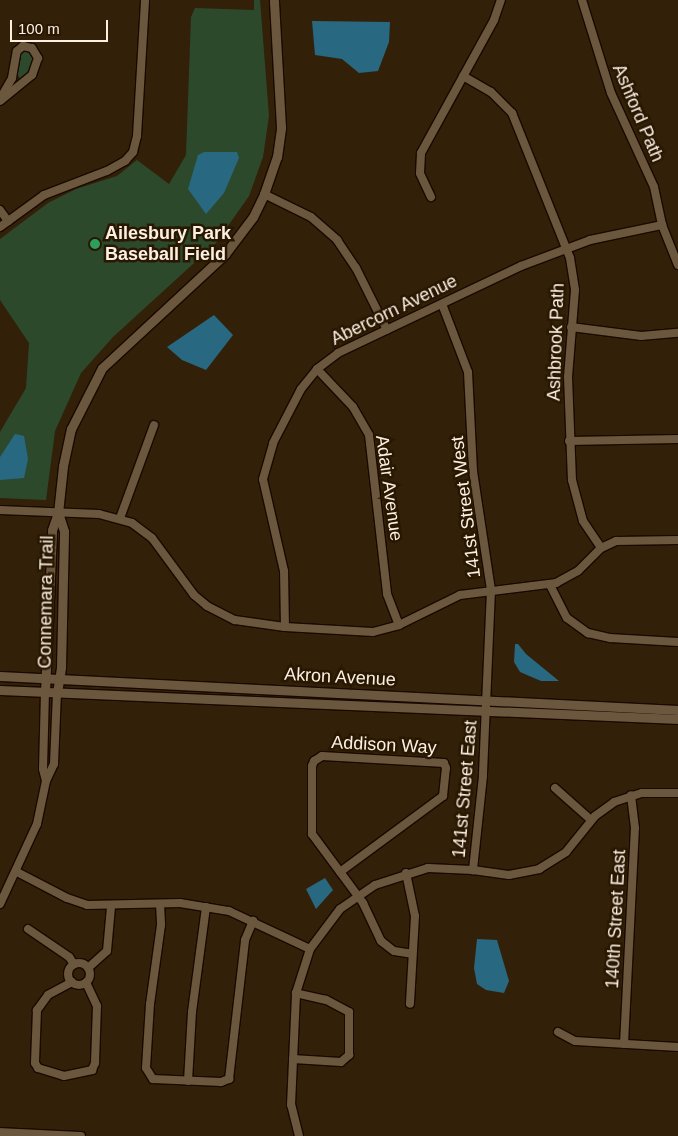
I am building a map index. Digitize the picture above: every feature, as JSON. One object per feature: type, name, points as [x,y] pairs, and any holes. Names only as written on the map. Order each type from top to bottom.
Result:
[{"type":"street","points":[[0,227],[44,194],[107,171],[125,161],[132,152],[137,136],[145,0]]},
{"type":"street","name":"Connemara Trail","points":[[45,692],[52,530],[58,513],[63,466],[71,429],[102,368],[225,254],[253,217],[264,194],[277,157],[282,127],[274,0]]},
{"type":"street","points":[[431,197],[420,173],[420,158],[494,20],[501,0]]},
{"type":"street","name":"Ashford Path","points":[[582,0],[611,94],[654,187],[662,225],[678,265]]},
{"type":"street","points":[[23,46],[32,48],[38,58],[32,75],[0,100],[12,78],[17,51],[23,46]]},
{"type":"street","name":"Ashbrook Path","points":[[463,76],[491,92],[512,113],[566,248],[575,290],[568,377],[569,440],[576,501],[588,529],[601,548]]},
{"type":"street","points":[[264,194],[311,217],[337,240],[356,268],[387,330]]},
{"type":"street","points":[[0,210],[8,221]]},
{"type":"street","name":"Abercorn Avenue","points":[[285,627],[284,571],[263,479],[273,443],[301,389],[317,370],[338,354],[566,248],[662,225]]},
{"type":"street","name":"141st Street West","points":[[442,304],[468,372],[473,471],[491,590],[486,712]]},
{"type":"street","points":[[571,327],[640,336],[678,332]]},
{"type":"street","name":"Adair Avenue","points":[[317,370],[353,407],[369,435],[387,594],[399,625]]},
{"type":"street","points":[[120,518],[154,425]]},
{"type":"street","points":[[569,440],[678,439]]},
{"type":"street","points":[[0,510],[99,514],[120,518],[152,538],[183,583],[208,606],[235,620],[285,627],[373,632],[399,625],[460,595],[491,590],[550,585],[578,571],[601,548],[628,539],[678,540]]},
{"type":"street","name":"Connemara Trail","points":[[58,513],[64,531],[58,693]]},
{"type":"street","points":[[550,585],[567,618],[588,634],[610,638],[678,642]]},
{"type":"street","name":"Akron Avenue","points":[[0,676],[678,710]]},
{"type":"street","name":"Akron Avenue","points":[[0,690],[678,719]]},
{"type":"street","points":[[45,692],[43,769],[46,781]]},
{"type":"street","points":[[0,904],[17,872],[37,824],[46,781],[54,764],[58,693]]},
{"type":"street","name":"141st Street East","points":[[473,870],[486,712]]},
{"type":"street","name":"Addison Way","points":[[340,872],[442,796],[446,768],[444,763],[322,756],[314,761],[310,827],[340,872],[358,895],[381,941],[394,952],[412,954]]},
{"type":"street","points":[[555,788],[591,820]]},
{"type":"street","points":[[299,1136],[291,1106],[296,994],[310,949],[328,922],[358,895],[406,874],[437,868],[509,875],[539,869],[566,852],[591,820],[609,804],[631,795],[678,793]]},
{"type":"street","name":"140th Street East","points":[[624,1044],[635,828],[631,795]]},
{"type":"street","points":[[17,872],[67,898],[88,906],[111,907],[160,904],[206,906],[253,921],[310,949]]},
{"type":"street","points":[[406,874],[414,906],[410,1004]]},
{"type":"street","points":[[160,904],[161,925],[150,1004],[146,1068],[153,1079],[221,1082],[229,1079],[245,940],[253,921]]},
{"type":"street","points":[[188,1081],[192,1012],[206,906]]},
{"type":"street","points":[[88,968],[107,951],[111,907]]},
{"type":"street","points":[[28,929],[69,957],[74,964]]},
{"type":"street","points":[[82,963],[88,968],[90,975],[86,982],[79,985],[72,982],[68,972],[74,964],[82,963]]},
{"type":"street","points":[[72,982],[48,995],[37,1010],[35,1062],[38,1068],[64,1076],[92,1070],[95,1063],[98,1006],[86,982]]},
{"type":"street","points":[[293,1060],[341,1062],[349,1055],[349,1012],[326,1000],[296,994]]},
{"type":"street","points":[[558,1032],[575,1041],[678,1047]]},
{"type":"street","points":[[0,1132],[81,1136]]},
{"type":"green space","points":[[254,0],[260,0],[269,116],[263,157],[249,196],[216,243],[113,337],[81,373],[55,431],[46,500],[0,498],[0,432],[26,388],[29,343],[0,300],[0,239],[48,203],[76,189],[117,176],[137,160],[169,184],[186,155],[191,17],[195,8],[254,10]]},
{"type":"green space","points":[[24,51],[30,52],[33,59],[26,75],[20,78],[16,74],[20,54]]},
{"type":"water","points":[[312,21],[390,22],[389,42],[378,71],[359,73],[342,59],[315,55]]},
{"type":"water","points":[[204,152],[237,152],[239,158],[224,193],[206,214],[188,189],[198,155]]},
{"type":"water","points":[[214,315],[233,335],[206,370],[182,360],[167,347]]},
{"type":"water","points":[[15,434],[24,436],[28,459],[24,478],[0,480],[0,457]]},
{"type":"water","points":[[515,644],[518,644],[526,654],[559,681],[541,681],[520,672],[514,662]]},
{"type":"water","points":[[325,878],[333,890],[316,909],[306,889]]},
{"type":"water","points":[[477,939],[497,940],[509,981],[504,993],[486,990],[477,984],[474,968]]},
{"type":"place","name":"Ailesbury Park Baseball Field","points":[[95,244]]}]
